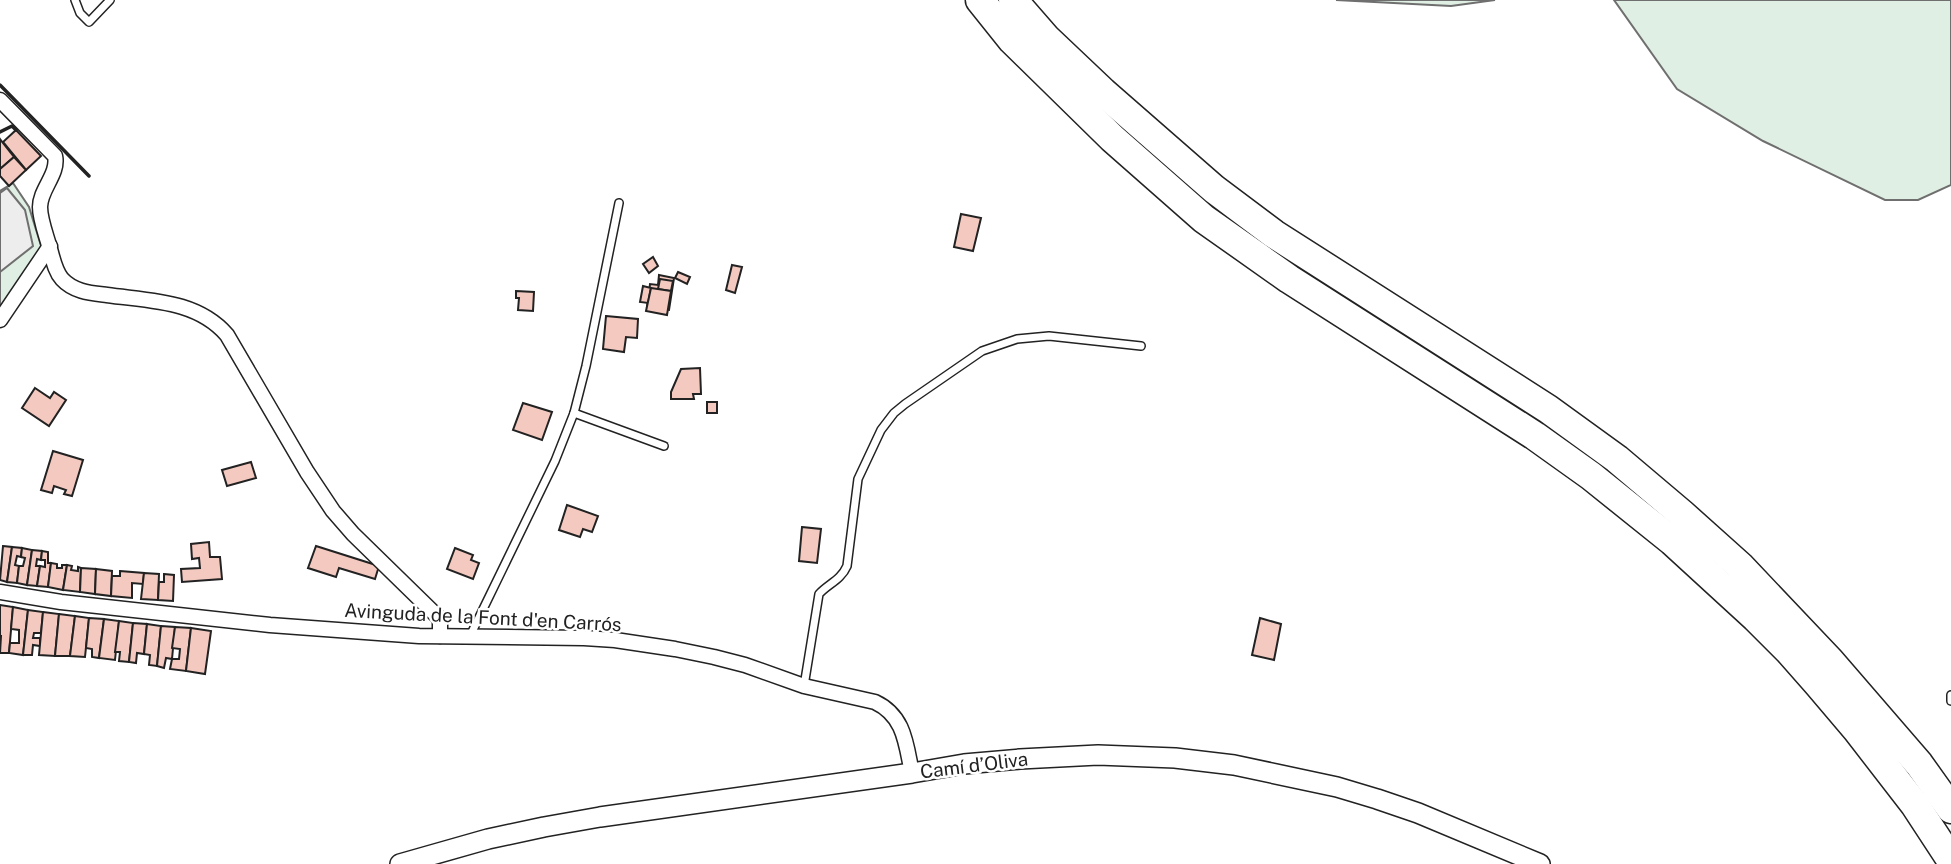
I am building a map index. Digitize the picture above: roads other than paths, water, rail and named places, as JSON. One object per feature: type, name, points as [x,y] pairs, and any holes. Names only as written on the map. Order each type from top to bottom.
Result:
[{"type":"highway","points":[[980,0],[1012,40],[1112,138],[1205,219],[1289,279],[1535,436],[1591,476],[1672,541],[1796,658],[1857,730],[1915,805],[1950,859]]},
{"type":"highway","points":[[1013,0],[1046,38],[1103,92],[1224,196],[1274,234],[1548,409],[1617,459],[1682,514],[1740,566],[1830,660],[1919,764],[1951,809]]},
{"type":"street","points":[[0,100],[6,116],[55,156],[56,165],[40,207],[60,276],[66,283],[82,292],[182,306],[201,314],[220,327],[323,497],[353,534],[438,616],[440,636]]},
{"type":"street","points":[[0,320],[50,246]]},
{"type":"street","name":"Avinguda de la Font d'en Carrós","points":[[0,592],[73,604],[270,625],[440,636],[584,638],[655,646],[745,665],[804,686],[876,702],[886,707],[898,721],[912,773]]},
{"type":"street","name":"Camí d’Oliva","points":[[400,864],[488,839],[600,817],[964,764],[1098,755],[1175,758],[1234,765],[1296,778],[1377,799],[1442,822],[1540,864]]},
{"type":"lane","points":[[75,0],[80,13],[89,22],[110,0]]},
{"type":"lane","points":[[469,637],[555,461],[574,413],[619,203]]},
{"type":"lane","points":[[804,686],[819,594],[844,574],[858,479],[881,430],[894,413],[982,351],[1017,339],[1049,335],[1141,346]]},
{"type":"lane","points":[[574,413],[664,446]]},
{"type":"lane","points":[[1951,695],[1951,701]]}]
